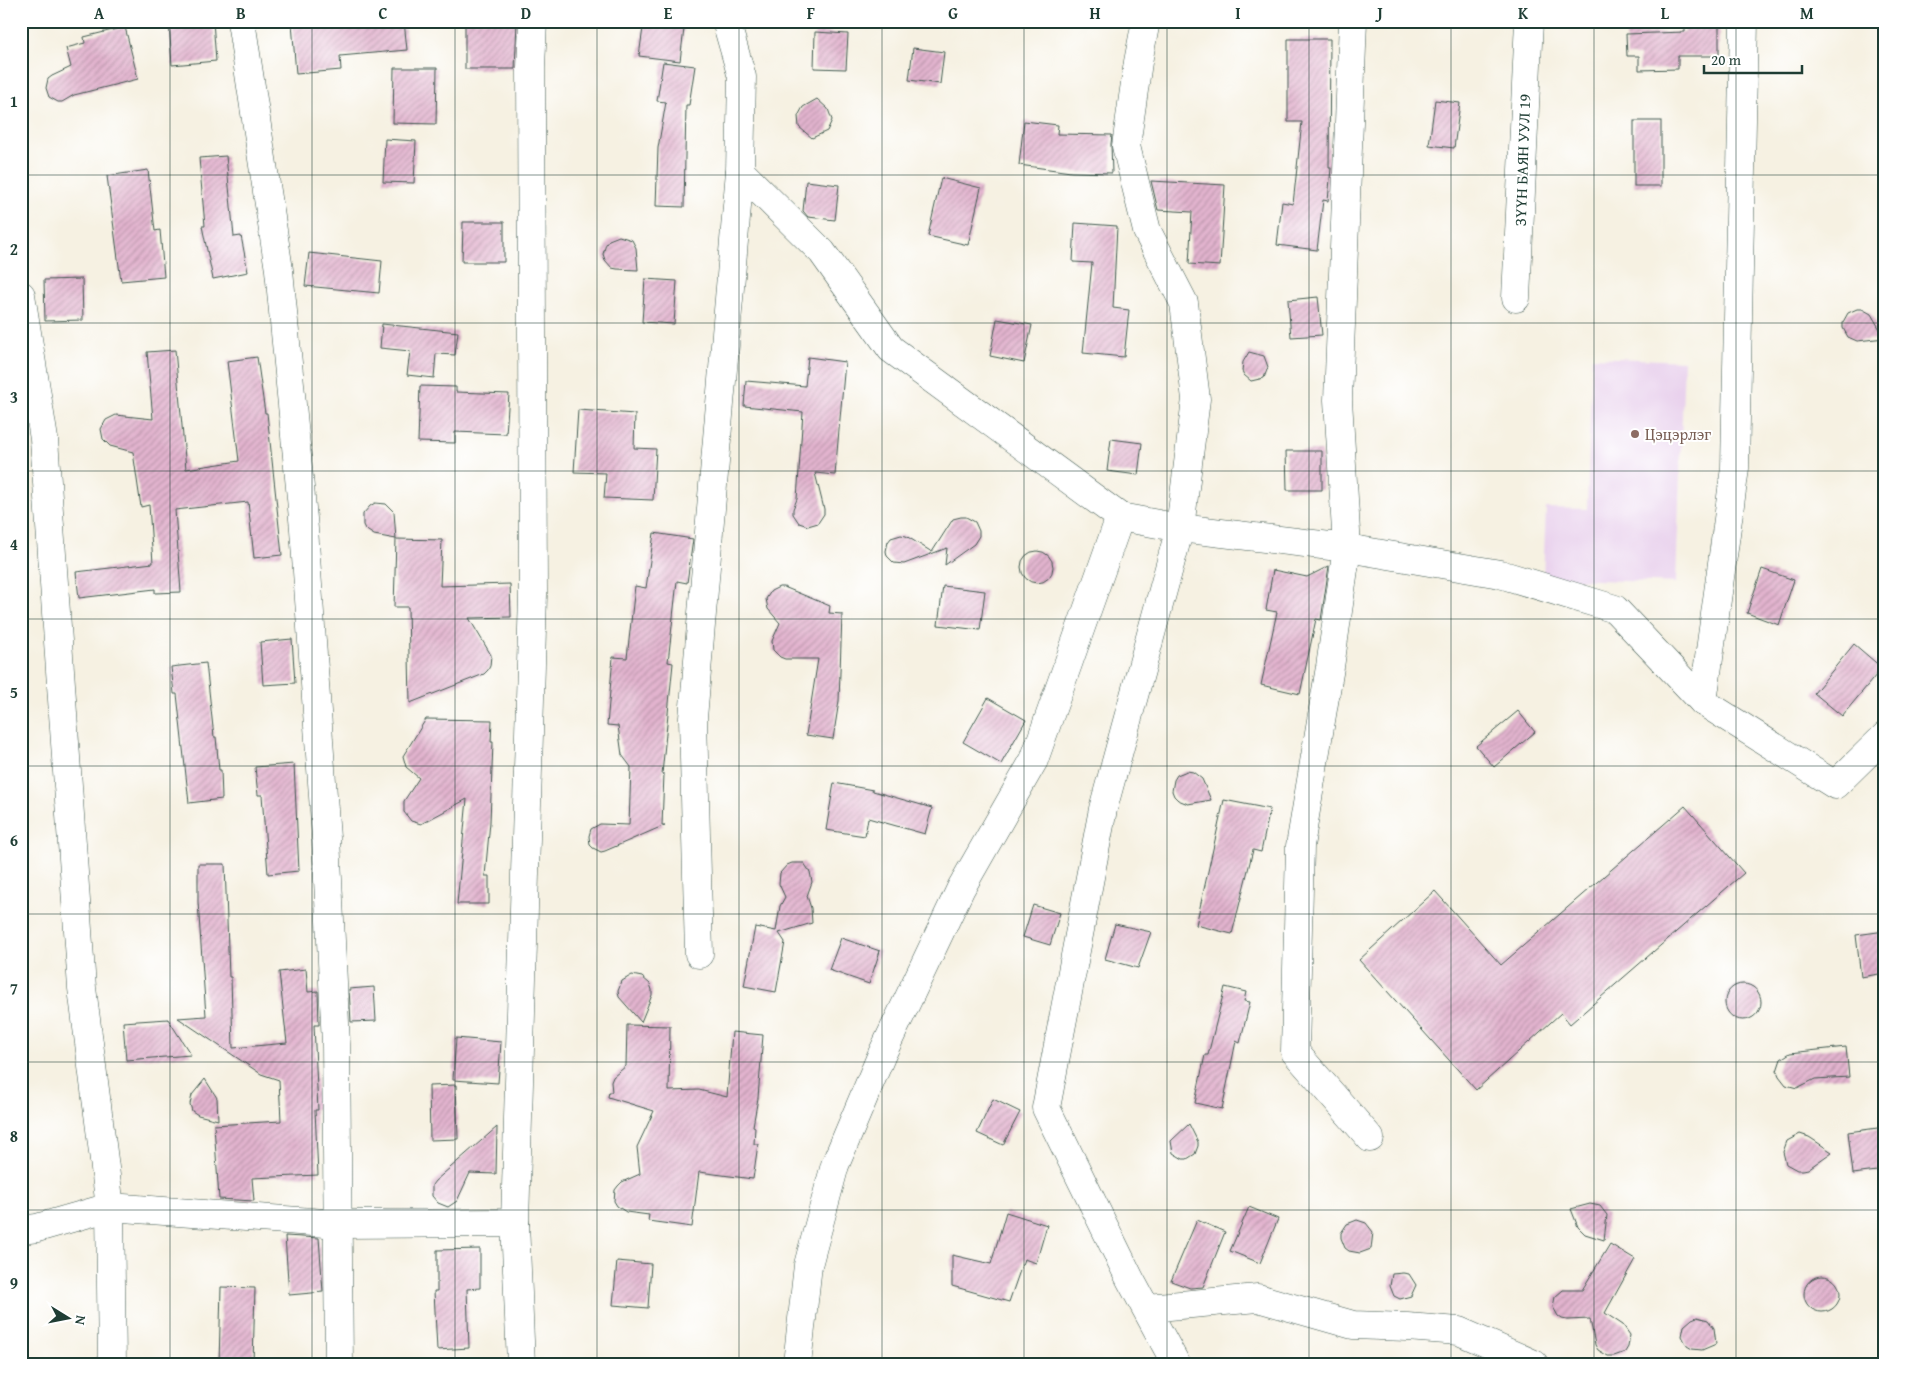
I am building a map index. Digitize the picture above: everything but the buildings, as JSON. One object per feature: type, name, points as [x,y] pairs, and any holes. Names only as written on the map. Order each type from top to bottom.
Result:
[{"type":"street","points":[[241,21],[279,270],[304,529],[336,1044],[339,1364]]},
{"type":"street","points":[[521,1364],[515,1224],[533,594],[531,68],[533,21]]},
{"type":"street","points":[[699,954],[693,718],[740,171],[742,77],[726,21]]},
{"type":"street","points":[[1146,21],[1126,146],[1147,231],[1184,303],[1196,399],[1180,528],[1103,809],[1046,1108],[1130,1279],[1176,1364]]},
{"type":"street","points":[[1353,21],[1338,400],[1347,548],[1330,667],[1300,846],[1295,1052],[1370,1138]]},
{"type":"street","name":"ЗҮҮН БАЯН УУЛ 19","points":[[1516,298],[1529,21]]},
{"type":"street","points":[[1702,702],[1736,468],[1744,21]]},
{"type":"street","points":[[740,171],[822,252],[891,349],[1120,517],[1180,528],[1347,548],[1500,574],[1615,609],[1702,702],[1835,785],[1885,736]]},
{"type":"street","points":[[21,295],[44,438],[82,988],[110,1207],[112,1364]]},
{"type":"street","points":[[797,1364],[808,1265],[835,1165],[882,1054],[961,888],[1034,760],[1120,517]]},
{"type":"street","points":[[21,1230],[37,1228],[110,1207],[339,1224],[515,1224]]},
{"type":"street","points":[[1147,1308],[1258,1298],[1353,1325],[1459,1331],[1534,1364]]},
{"type":"shaded area","name":"Цэцэрлэг","points":[[1592,357],[1684,361],[1676,583],[1543,578],[1546,508],[1587,509]]},
{"type":"place","name":"Цэцэрлэг","points":[[1635,434]]}]
